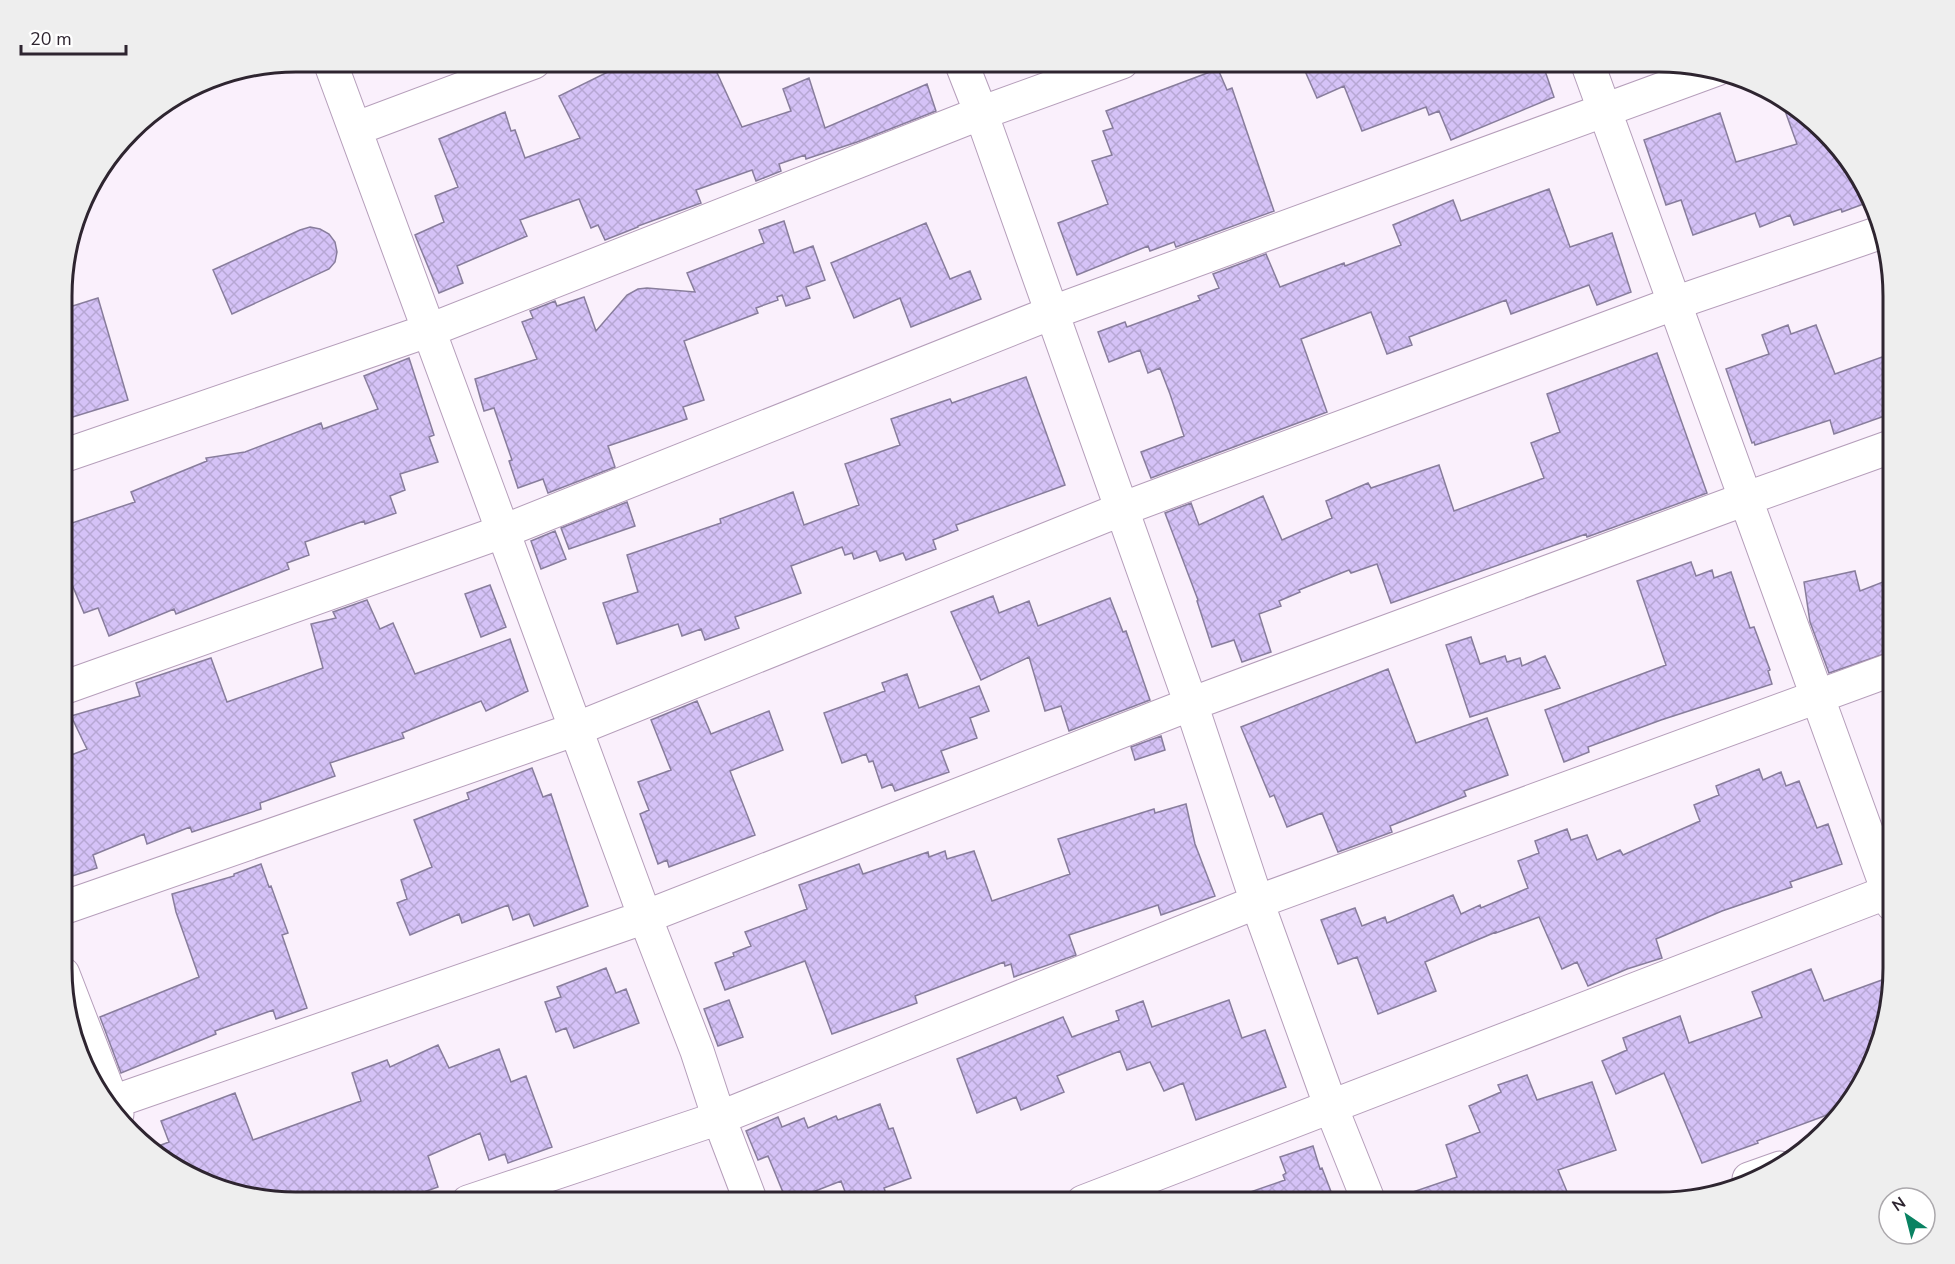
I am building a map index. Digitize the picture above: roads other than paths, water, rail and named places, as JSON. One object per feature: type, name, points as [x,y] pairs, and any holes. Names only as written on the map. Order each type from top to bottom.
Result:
[{"type":"street","points":[[334,72],[747,1192]]},
{"type":"street","points":[[355,129],[507,72]]},
{"type":"street","points":[[965,72],[1191,704],[1257,902],[1331,1107],[1365,1192]]},
{"type":"street","points":[[72,453],[430,330],[981,113],[1094,72]]},
{"type":"street","points":[[1591,72],[1816,696],[1883,874]]},
{"type":"street","points":[[72,685],[504,531],[1051,313],[1699,75]]},
{"type":"street","points":[[72,905],[576,729],[1122,509],[1675,303],[1874,235]]},
{"type":"street","points":[[120,1106],[645,918],[1191,704],[1883,450]]},
{"type":"street","points":[[498,1192],[719,1118],[1257,902],[1883,673]]},
{"type":"street","points":[[1109,1192],[1883,898]]},
{"type":"street","points":[[75,1005],[107,1088]]}]
